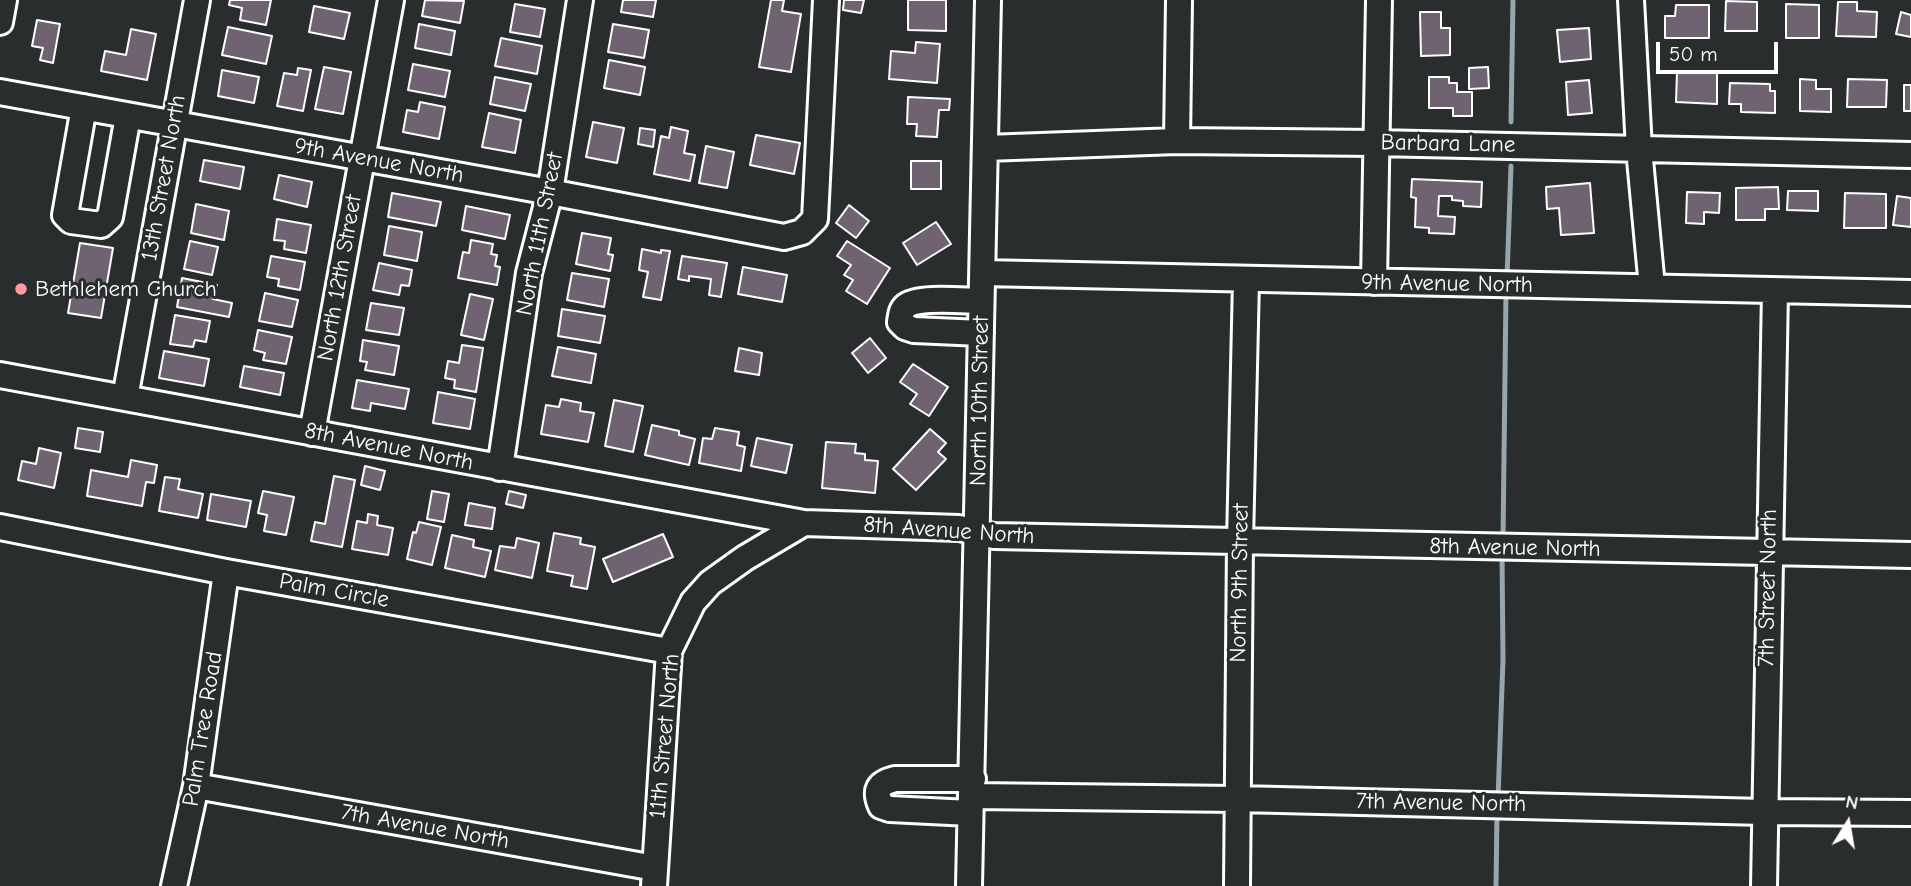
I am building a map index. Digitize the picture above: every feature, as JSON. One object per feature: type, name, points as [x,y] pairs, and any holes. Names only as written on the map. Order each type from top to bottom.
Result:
[{"type":"street","points":[[0,22],[4,0]]},
{"type":"street","name":"13th Street North","points":[[125,398],[197,0]]},
{"type":"street","name":"North 12th Street","points":[[312,433],[391,0]]},
{"type":"street","name":"North 11th Street","points":[[500,468],[530,273],[550,192],[580,0]]},
{"type":"street","name":"9th Avenue North","points":[[0,92],[784,237],[803,232],[816,219],[826,0]]},
{"type":"street","name":"North 10th Street","points":[[969,886],[988,0]]},
{"type":"street","points":[[1177,141],[1179,0]]},
{"type":"street","points":[[1374,282],[1379,0]]},
{"type":"street","points":[[1631,0],[1639,149],[1652,287]]},
{"type":"street","points":[[84,107],[65,215],[71,221],[101,225],[110,218],[128,116]]},
{"type":"street","name":"Barbara Lane","points":[[986,148],[1177,141],[1911,155]]},
{"type":"street","name":"9th Avenue North","points":[[983,273],[1911,293]]},
{"type":"street","name":"North 9th Street","points":[[1237,886],[1240,542],[1246,280]]},
{"type":"street","name":"7th Street North","points":[[1764,886],[1768,553],[1775,291]]},
{"type":"street","points":[[981,301],[918,301],[906,305],[901,312],[900,322],[914,330],[981,333]]},
{"type":"street","name":"8th Avenue North","points":[[1,382],[125,398],[804,523],[959,528],[995,536],[1911,555]]},
{"type":"street","name":"11th Street North","points":[[654,877],[669,651],[693,602],[710,583],[745,558],[804,523]]},
{"type":"street","name":"Palm Circle","points":[[0,527],[226,572],[669,651]]},
{"type":"street","name":"Palm Tree Road","points":[[174,886],[196,786],[226,572]]},
{"type":"street","name":"7th Avenue North","points":[[196,786],[654,877]]},
{"type":"street","name":"7th Avenue North","points":[[971,796],[1911,813]]},
{"type":"building","points":[[230,0],[271,0],[266,25],[240,20],[242,8],[229,5]]},
{"type":"building","points":[[425,0],[464,1],[460,23],[422,16]]},
{"type":"building","points":[[623,0],[656,0],[653,17],[621,12]]},
{"type":"building","points":[[771,0],[784,0],[782,11],[801,14],[791,72],[759,67]]},
{"type":"building","points":[[844,0],[864,0],[861,13],[843,10]]},
{"type":"building","points":[[908,0],[946,0],[946,31],[908,30]]},
{"type":"building","points":[[1726,1],[1757,2],[1757,31],[1725,31]]},
{"type":"building","points":[[1838,2],[1857,2],[1857,11],[1877,12],[1876,37],[1836,36]]},
{"type":"building","points":[[515,4],[545,9],[540,37],[510,32]]},
{"type":"building","points":[[1786,4],[1819,5],[1819,38],[1786,38]]},
{"type":"building","points":[[1676,5],[1709,5],[1709,38],[1665,38],[1665,16],[1675,16]]},
{"type":"building","points":[[314,6],[350,13],[344,39],[309,32]]},
{"type":"building","points":[[1420,12],[1441,12],[1441,28],[1450,28],[1450,55],[1421,56]]},
{"type":"building","points":[[1901,12],[1911,15],[1911,37],[1896,34]]},
{"type":"building","points":[[37,20],[60,24],[53,63],[40,60],[43,48],[32,46]]},
{"type":"building","points":[[419,24],[455,31],[451,55],[415,48]]},
{"type":"building","points":[[613,24],[649,30],[644,58],[608,52]]},
{"type":"building","points":[[228,27],[272,36],[266,64],[222,55]]},
{"type":"building","points":[[1589,28],[1591,59],[1560,62],[1557,30]]},
{"type":"building","points":[[131,29],[156,34],[147,80],[101,71],[105,51],[126,55]]},
{"type":"building","points":[[501,38],[542,46],[537,74],[495,66]]},
{"type":"building","points":[[916,42],[940,44],[937,83],[889,79],[891,51],[915,53]]},
{"type":"building","points":[[609,60],[645,67],[640,95],[604,88]]},
{"type":"building","points":[[413,64],[450,71],[445,97],[408,90]]},
{"type":"building","points":[[324,67],[351,72],[343,114],[315,109]]},
{"type":"building","points":[[1488,67],[1489,88],[1469,89],[1469,68]]},
{"type":"building","points":[[298,68],[311,70],[303,111],[277,106],[284,73],[297,75]]},
{"type":"building","points":[[222,70],[259,77],[254,103],[218,96]]},
{"type":"building","points":[[1677,72],[1717,73],[1717,104],[1676,102]]},
{"type":"building","points":[[495,77],[531,84],[525,111],[490,104]]},
{"type":"building","points":[[1429,77],[1449,77],[1449,83],[1457,83],[1457,92],[1472,92],[1472,116],[1453,116],[1453,108],[1429,108]]},
{"type":"building","points":[[1800,79],[1816,80],[1816,89],[1831,89],[1831,112],[1800,111]]},
{"type":"building","points":[[1848,79],[1887,80],[1886,107],[1847,107]]},
{"type":"building","points":[[1589,80],[1592,113],[1568,115],[1566,82]]},
{"type":"building","points":[[1730,83],[1770,84],[1770,91],[1775,91],[1775,113],[1741,112],[1741,104],[1729,104]]},
{"type":"building","points":[[1904,85],[1911,85],[1911,111],[1904,111]]},
{"type":"building","points":[[908,97],[950,99],[949,110],[939,110],[937,137],[916,136],[917,124],[907,124]]},
{"type":"building","points":[[420,102],[445,107],[439,139],[403,132],[407,110],[418,112]]},
{"type":"building","points":[[489,113],[521,120],[515,153],[482,147]]},
{"type":"building","points":[[593,122],[624,128],[617,163],[586,157]]},
{"type":"building","points":[[671,127],[688,131],[684,153],[695,155],[690,181],[654,174],[661,136],[669,138]]},
{"type":"building","points":[[640,128],[655,130],[653,147],[638,144]]},
{"type":"building","points":[[756,135],[800,143],[794,174],[750,165]]},
{"type":"building","points":[[706,146],[734,152],[727,188],[699,183]]},
{"type":"building","points":[[204,160],[244,167],[240,189],[200,181]]},
{"type":"building","points":[[911,161],[941,161],[941,189],[911,189]]},
{"type":"building","points":[[279,175],[312,182],[307,207],[274,199]]},
{"type":"building","points":[[1412,179],[1482,182],[1481,207],[1463,206],[1463,201],[1452,200],[1452,196],[1439,196],[1438,216],[1455,217],[1454,234],[1429,233],[1429,228],[1415,227],[1416,198],[1411,197]]},
{"type":"building","points":[[1590,183],[1594,233],[1561,235],[1559,208],[1547,209],[1546,187]]},
{"type":"building","points":[[1778,187],[1779,209],[1765,209],[1765,220],[1736,220],[1736,188]]},
{"type":"building","points":[[1788,191],[1818,191],[1818,211],[1787,210]]},
{"type":"building","points":[[1687,192],[1720,193],[1719,213],[1704,212],[1704,224],[1686,223]]},
{"type":"building","points":[[392,193],[441,202],[436,226],[388,217]]},
{"type":"building","points":[[1845,193],[1886,194],[1886,228],[1844,228]]},
{"type":"building","points":[[1897,196],[1911,198],[1911,227],[1893,225]]},
{"type":"building","points":[[196,204],[229,211],[224,240],[191,233]]},
{"type":"building","points":[[849,205],[869,221],[856,238],[836,223]]},
{"type":"building","points":[[466,206],[510,215],[505,239],[462,230]]},
{"type":"building","points":[[277,219],[311,225],[306,253],[284,249],[285,241],[274,240]]},
{"type":"building","points":[[936,222],[951,244],[917,265],[903,243]]},
{"type":"building","points":[[389,226],[422,232],[417,261],[384,255]]},
{"type":"building","points":[[582,233],[611,238],[608,254],[613,255],[610,271],[576,264]]},
{"type":"building","points":[[471,240],[493,244],[491,254],[497,255],[495,266],[500,267],[497,285],[458,278],[463,252],[469,253]]},
{"type":"building","points":[[190,241],[218,247],[212,275],[184,269]]},
{"type":"building","points":[[847,241],[890,268],[867,304],[846,291],[853,280],[844,275],[851,265],[837,256]]},
{"type":"building","points":[[80,243],[113,248],[101,318],[68,313]]},
{"type":"building","points":[[642,249],[661,253],[661,250],[670,251],[661,300],[643,297],[648,272],[639,270]]},
{"type":"building","points":[[271,256],[305,262],[300,290],[278,286],[279,279],[267,277]]},
{"type":"building","points":[[682,256],[727,263],[721,297],[709,295],[711,279],[689,276],[689,281],[678,279]]},
{"type":"building","points":[[379,263],[412,270],[409,286],[401,285],[399,295],[373,290]]},
{"type":"building","points":[[743,267],[787,275],[782,302],[738,294]]},
{"type":"building","points":[[572,273],[609,279],[604,307],[567,300]]},
{"type":"building","points":[[182,278],[217,285],[213,299],[232,303],[229,317],[177,307]]},
{"type":"building","points":[[265,293],[298,300],[292,327],[259,321]]},
{"type":"building","points":[[470,294],[493,299],[484,340],[461,335]]},
{"type":"building","points":[[371,303],[404,308],[399,335],[366,330]]},
{"type":"building","points":[[562,309],[605,316],[600,343],[558,336]]},
{"type":"building","points":[[175,315],[210,321],[206,342],[195,340],[193,347],[170,344]]},
{"type":"building","points":[[258,330],[292,337],[286,364],[263,360],[265,353],[254,350]]},
{"type":"building","points":[[870,338],[886,358],[868,373],[852,353]]},
{"type":"building","points":[[363,340],[399,346],[394,375],[365,370],[367,362],[360,361]]},
{"type":"building","points":[[462,345],[483,348],[476,392],[454,388],[455,380],[445,378],[448,361],[459,363]]},
{"type":"building","points":[[558,347],[596,354],[591,383],[552,376]]},
{"type":"building","points":[[739,348],[762,353],[759,375],[735,371]]},
{"type":"building","points":[[164,351],[209,359],[204,386],[159,378]]},
{"type":"building","points":[[913,364],[948,387],[929,416],[910,404],[917,394],[900,382]]},
{"type":"building","points":[[244,366],[284,373],[280,395],[240,387]]},
{"type":"building","points":[[357,380],[409,389],[405,409],[371,403],[370,411],[352,408]]},
{"type":"building","points":[[438,392],[475,399],[470,429],[433,423]]},
{"type":"building","points":[[561,399],[581,403],[580,411],[594,413],[588,442],[541,434],[546,405],[559,407]]},
{"type":"building","points":[[614,400],[643,406],[633,452],[605,446]]},
{"type":"building","points":[[652,425],[679,431],[679,435],[695,439],[689,465],[645,455]]},
{"type":"building","points":[[78,428],[103,432],[100,452],[75,448]]},
{"type":"building","points":[[715,428],[739,432],[737,445],[745,447],[741,471],[699,463],[703,438],[712,439]]},
{"type":"building","points":[[930,429],[946,443],[938,452],[946,459],[916,490],[893,469]]},
{"type":"building","points":[[757,438],[792,445],[786,473],[751,466]]},
{"type":"building","points":[[826,442],[856,444],[855,453],[865,454],[865,460],[878,461],[875,493],[822,488]]},
{"type":"building","points":[[39,448],[61,453],[54,488],[18,480],[22,461],[36,464]]},
{"type":"building","points":[[131,460],[157,465],[154,483],[146,482],[142,506],[87,496],[91,470],[128,477]]},
{"type":"building","points":[[365,466],[385,471],[380,490],[361,485]]},
{"type":"building","points":[[334,476],[355,480],[342,547],[311,541],[315,522],[325,524]]},
{"type":"building","points":[[165,477],[180,479],[178,489],[203,494],[198,518],[159,511]]},
{"type":"building","points":[[263,491],[294,497],[286,535],[264,531],[267,515],[258,513]]},
{"type":"building","points":[[432,491],[449,494],[444,522],[427,519]]},
{"type":"building","points":[[509,491],[526,495],[523,508],[506,504]]},
{"type":"building","points":[[211,494],[251,501],[246,527],[207,520]]},
{"type":"building","points":[[469,503],[495,508],[492,529],[465,525]]},
{"type":"building","points":[[368,514],[378,516],[377,525],[393,528],[388,555],[352,549],[357,521],[367,523]]},
{"type":"building","points":[[419,522],[441,527],[432,565],[407,559],[413,532],[416,533]]},
{"type":"building","points":[[554,533],[581,538],[580,544],[595,547],[587,589],[571,586],[573,576],[547,571]]},
{"type":"building","points":[[663,534],[673,557],[613,582],[603,559]]},
{"type":"building","points":[[452,535],[474,540],[473,547],[491,551],[485,577],[445,568]]},
{"type":"building","points":[[517,538],[539,543],[532,578],[495,570],[500,546],[515,548]]},
{"type":"waterway","points":[[1511,122],[1513,0]]},
{"type":"waterway","points":[[1507,278],[1511,166]]},
{"type":"waterway","points":[[1503,540],[1506,291]]},
{"type":"waterway","points":[[1498,799],[1503,659],[1502,553]]},
{"type":"waterway","points":[[1496,886],[1497,812]]},
{"type":"place","name":"Bethlehem Church","points":[[21,289]]}]
